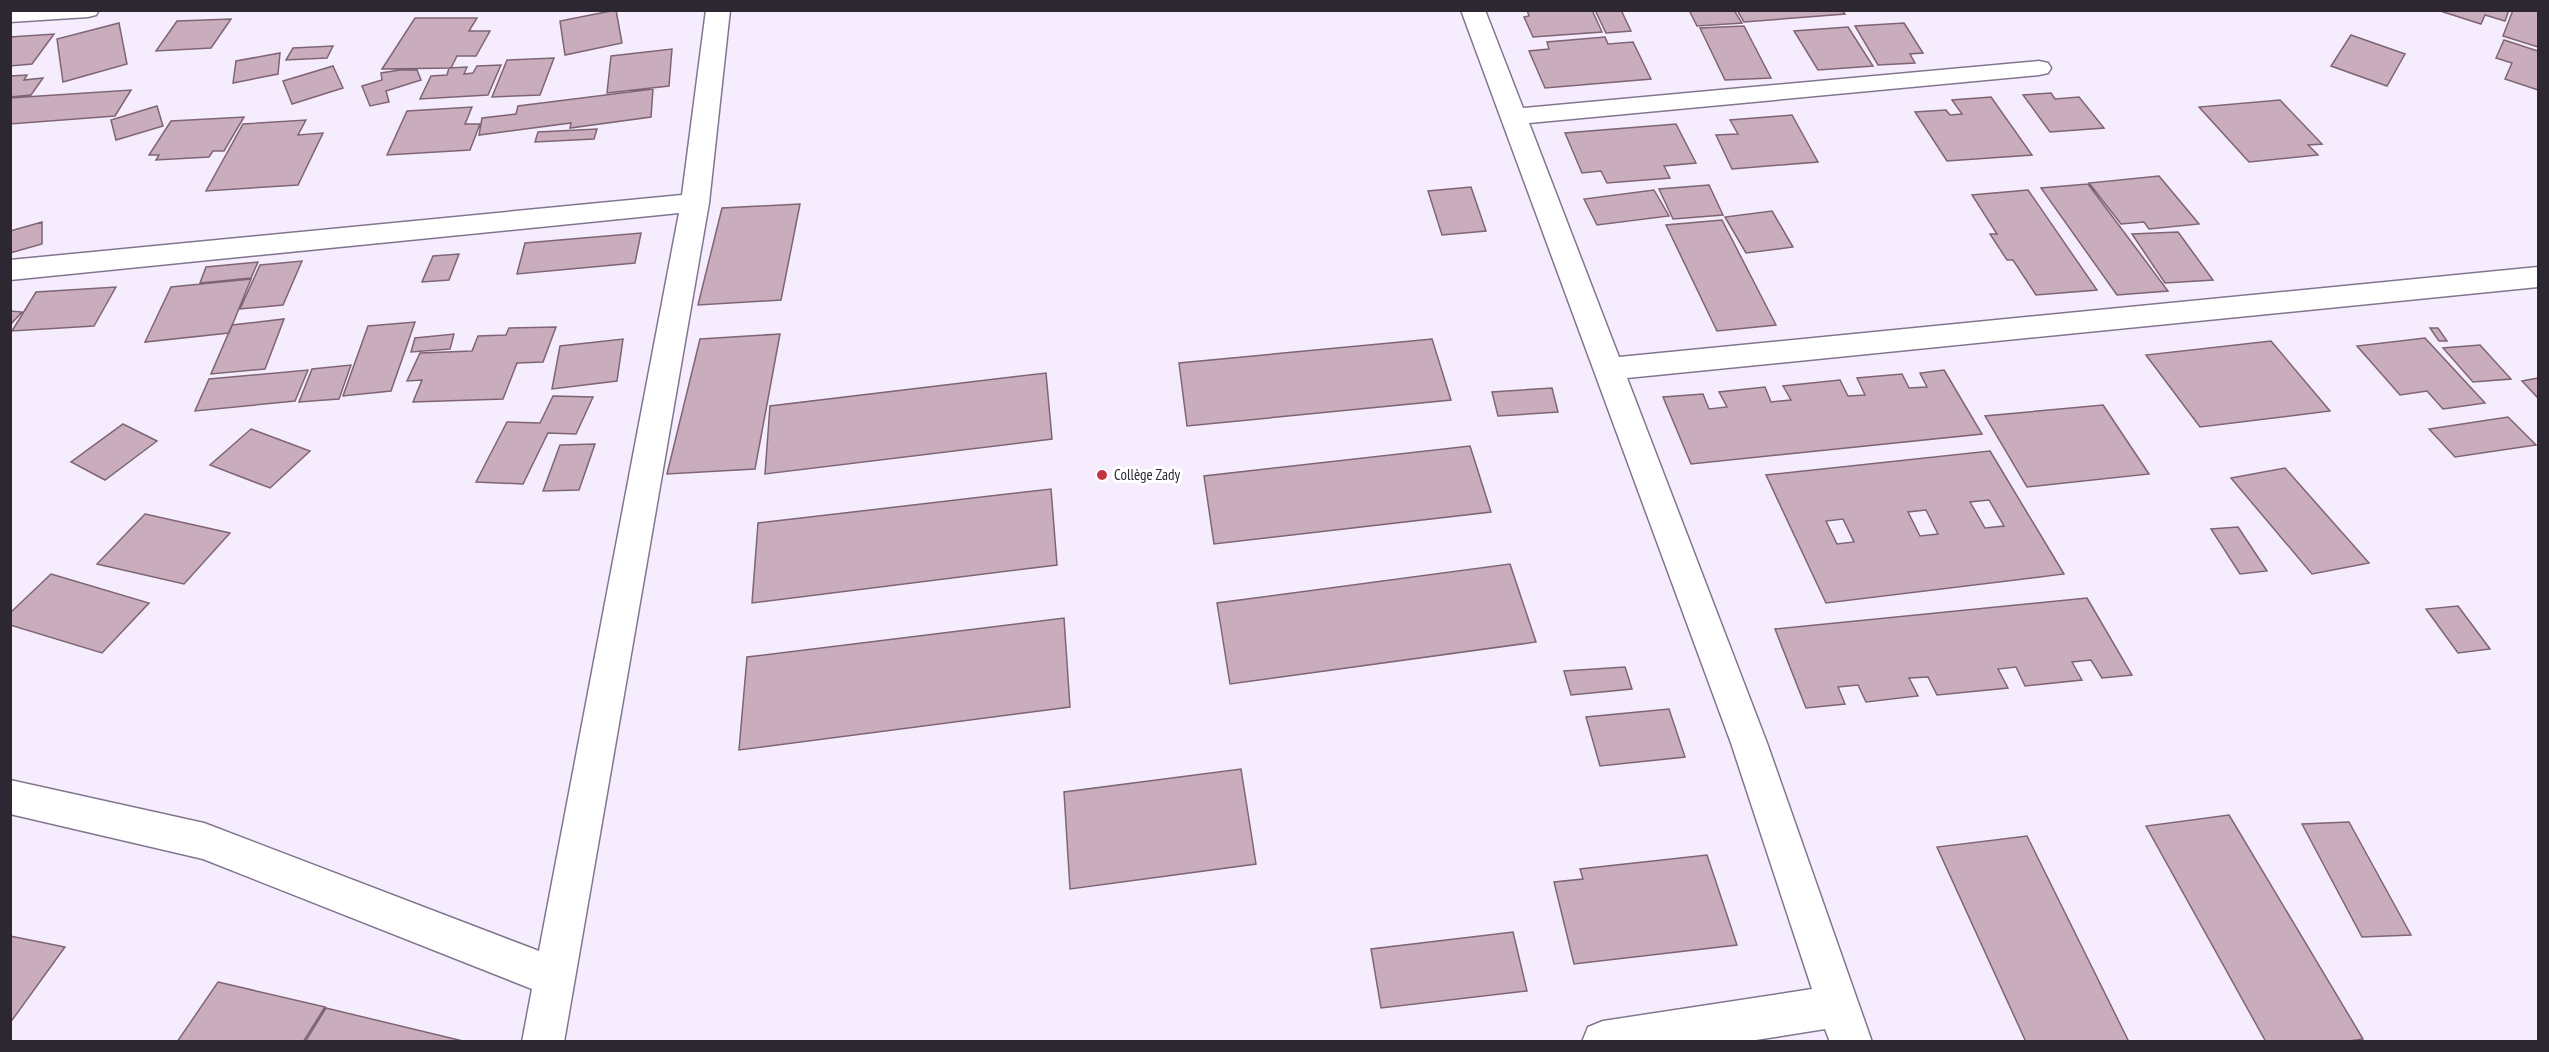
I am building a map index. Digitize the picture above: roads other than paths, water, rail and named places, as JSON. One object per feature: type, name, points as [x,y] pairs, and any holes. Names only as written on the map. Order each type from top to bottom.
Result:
[{"type":"street","points":[[10,15],[88,10]]},
{"type":"street","points":[[543,1041],[695,203],[718,10]]},
{"type":"street","points":[[1473,10],[1749,743],[1844,1024],[1603,1041]]},
{"type":"street","points":[[1513,117],[2039,68]]},
{"type":"street","points":[[10,270],[695,203]]},
{"type":"street","points":[[1608,369],[2538,277]]},
{"type":"street","points":[[10,797],[204,840],[554,976]]},
{"type":"place","name":"Collège Zady","points":[[1102,475]]}]
